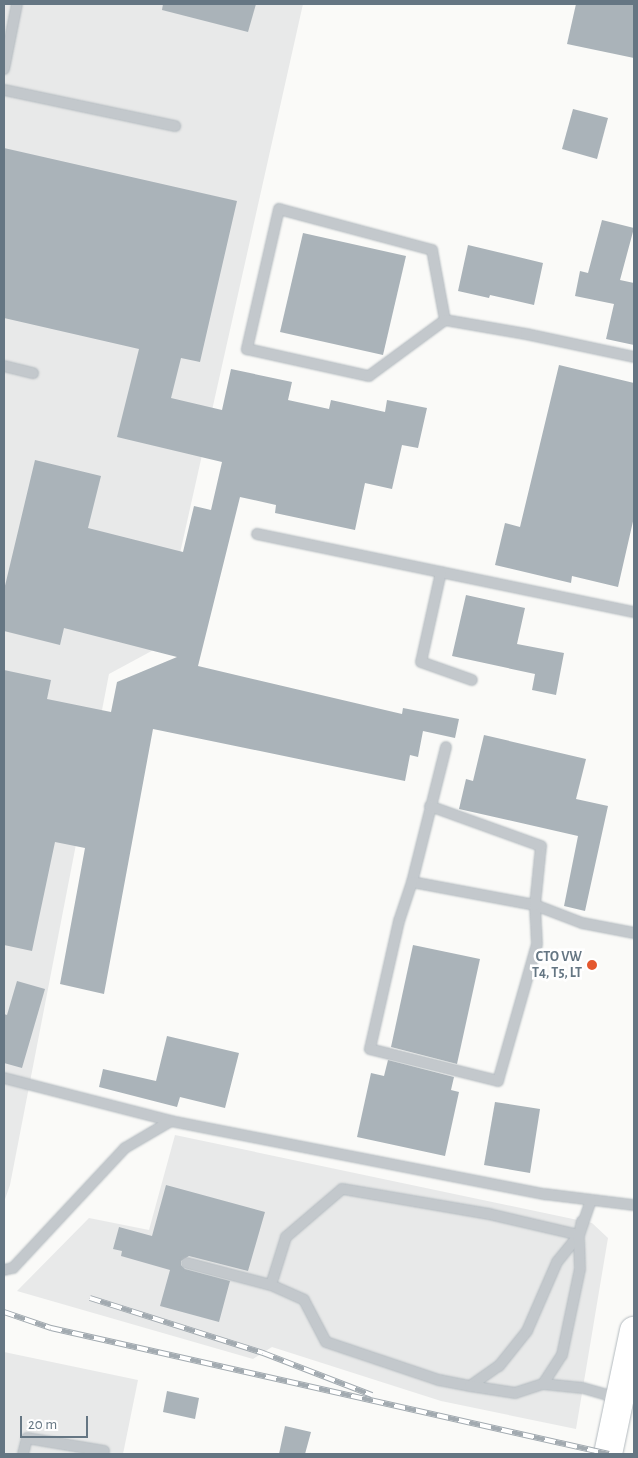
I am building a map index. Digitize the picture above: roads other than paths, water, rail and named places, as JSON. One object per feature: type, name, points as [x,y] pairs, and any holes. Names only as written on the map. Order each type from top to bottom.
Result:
[{"type":"main road","points":[[608,1454],[634,1331]]},
{"type":"lane","points":[[4,69],[17,4]]},
{"type":"lane","points":[[4,90],[174,126]]},
{"type":"lane","points":[[445,320],[432,250],[279,209],[247,349],[369,376],[445,320],[526,334],[634,357]]},
{"type":"lane","points":[[4,366],[33,373]]},
{"type":"lane","points":[[257,534],[634,612]]},
{"type":"lane","points":[[441,572],[421,662],[472,680]]},
{"type":"lane","points":[[430,806],[541,846],[535,905],[536,944],[498,1081],[370,1049],[399,921],[412,882],[430,806],[446,747]]},
{"type":"lane","points":[[412,882],[535,905],[582,923],[634,932]]},
{"type":"lane","points":[[4,1078],[171,1121],[544,1194],[634,1205]]},
{"type":"lane","points":[[4,1270],[13,1268],[125,1148],[171,1121]]},
{"type":"lane","points":[[271,1285],[286,1237],[342,1189],[489,1214],[579,1235]]},
{"type":"lane","points":[[470,1386],[499,1366],[527,1331],[557,1262],[579,1235],[591,1200]]},
{"type":"lane","points":[[543,1384],[562,1355],[580,1268],[579,1235]]},
{"type":"lane","points":[[187,1263],[271,1285],[304,1300],[326,1342],[439,1380],[515,1392],[543,1384],[583,1388],[619,1399]]},
{"type":"lane","points":[[23,1454],[26,1438],[104,1451],[103,1454]]},
{"type":"railway","points":[[90,1298],[263,1353],[372,1395]]},
{"type":"railway","points":[[4,1312],[51,1328],[609,1454]]},
{"type":"place","name":"СТО VW T4, T5, LT","points":[[592,965]]}]
